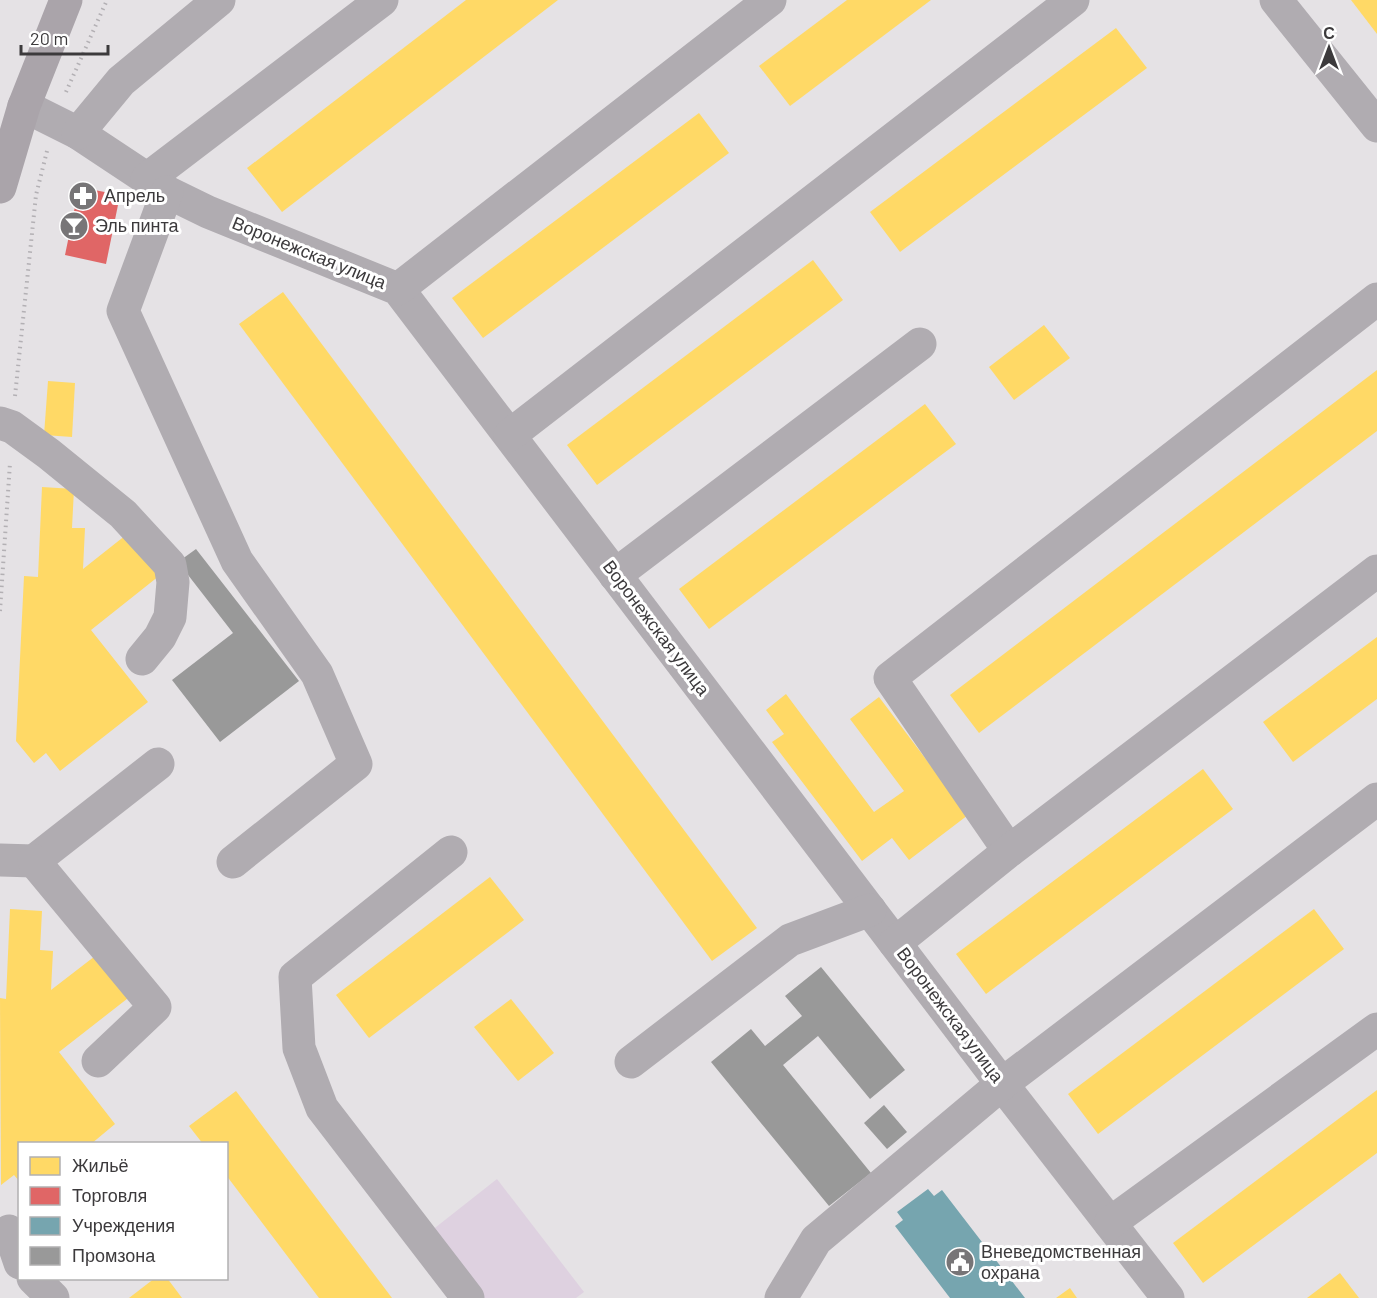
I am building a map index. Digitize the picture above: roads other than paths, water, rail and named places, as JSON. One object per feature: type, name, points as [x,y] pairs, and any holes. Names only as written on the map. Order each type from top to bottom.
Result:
[{"type":"main road","points":[[0,187],[24,106],[66,0]]},
{"type":"street","points":[[66,126],[219,0]]},
{"type":"street","points":[[233,862],[356,764],[317,674],[237,561],[123,311],[157,186],[382,0]]},
{"type":"street","points":[[398,289],[770,0]]},
{"type":"street","points":[[510,435],[1073,0]]},
{"type":"street","points":[[1276,0],[1377,126]]},
{"type":"street","name":"Воронежская улица","points":[[24,106],[66,126],[157,186],[208,212],[398,289],[1002,1084],[1168,1298]]},
{"type":"street","points":[[1009,851],[890,678],[1377,299]]},
{"type":"street","points":[[615,575],[920,344]]},
{"type":"street","points":[[6,425],[57,460],[123,514],[170,565],[173,582],[170,617],[160,637],[142,659]]},
{"type":"street","points":[[895,943],[1009,851],[1377,571]]},
{"type":"street","points":[[0,860],[34,861],[158,764]]},
{"type":"street","points":[[781,1298],[816,1240],[1002,1084],[1377,799]]},
{"type":"street","points":[[451,852],[295,977],[298,1048],[322,1108],[468,1298]]},
{"type":"street","points":[[34,861],[154,1007],[98,1061]]},
{"type":"street","points":[[632,1062],[790,940],[870,910]]},
{"type":"street","points":[[1110,1223],[1377,1029]]},
{"type":"street","points":[[9,1231],[18,1257]]},
{"type":"street","points":[[35,1280],[53,1298]]},
{"type":"place","name":"Апрель","points":[[83,196]]},
{"type":"place","name":"Эль пинта","points":[[74,226]]},
{"type":"place","name":"Вневедомственная охрана","points":[[960,1262]]}]
